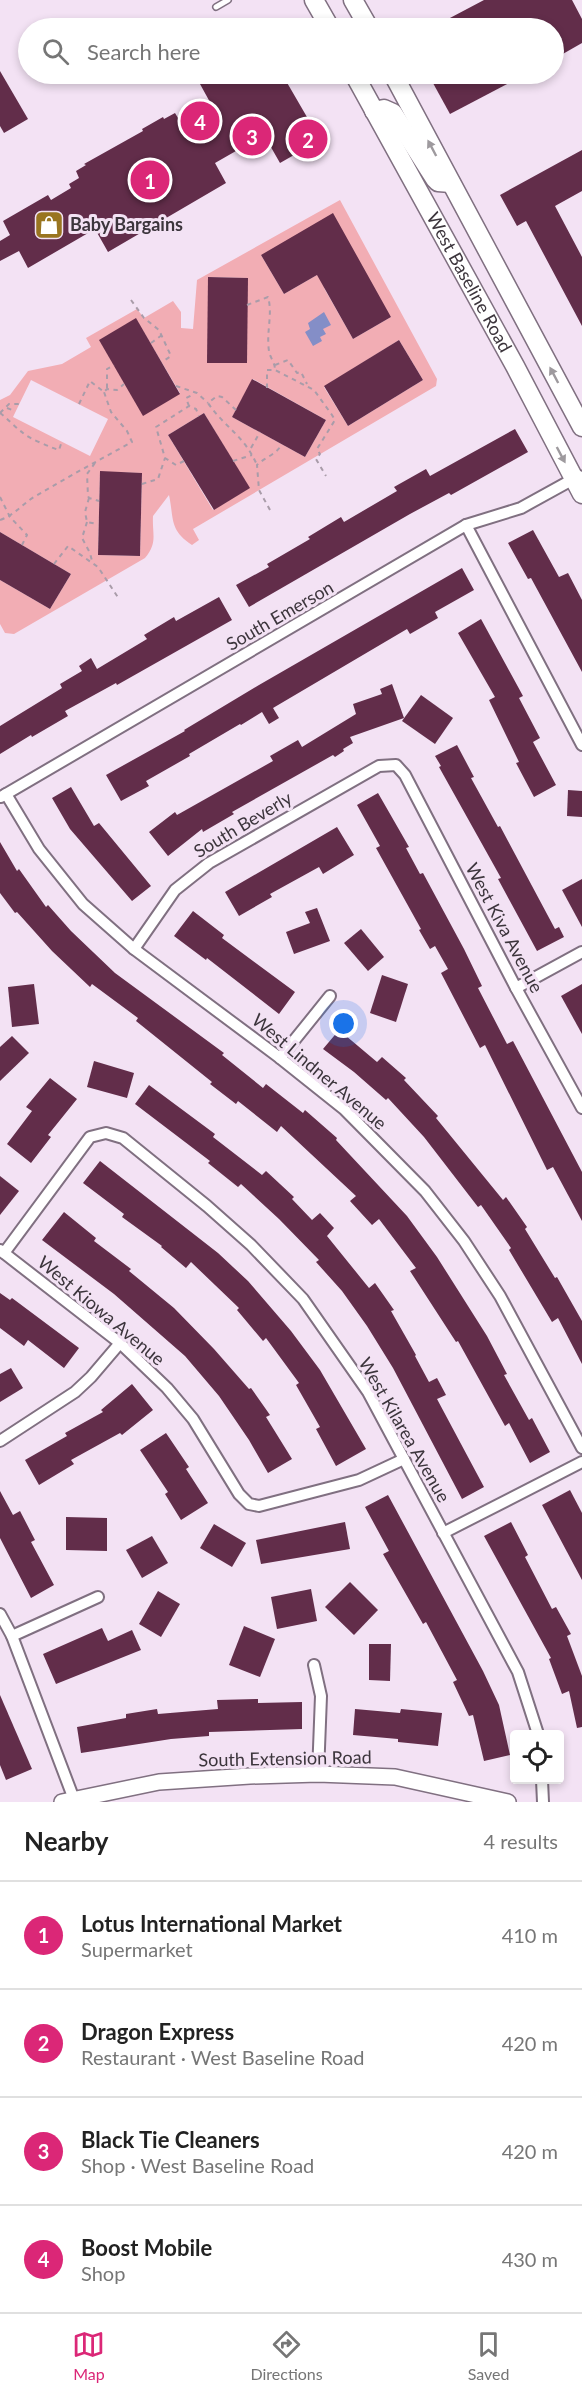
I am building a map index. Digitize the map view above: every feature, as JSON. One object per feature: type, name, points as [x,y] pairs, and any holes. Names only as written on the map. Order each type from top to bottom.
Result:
[{"type":"main road","points":[[314,0],[324,18]]},
{"type":"main road","points":[[353,0],[363,18]]},
{"type":"main road","name":"West Baseline Road","points":[[359,84],[579,482]]},
{"type":"main road","name":"West Baseline Road","points":[[398,84],[582,427]]},
{"type":"main road","points":[[374,111],[388,110],[393,113],[435,179],[438,182],[451,183]]},
{"type":"street","name":"South Emerson","points":[[3,796],[466,525],[521,508],[579,482]]},
{"type":"street","points":[[466,525],[582,745]]},
{"type":"street","name":"South Beverly","points":[[134,949],[175,890],[208,863],[379,766],[396,765]]},
{"type":"street","name":"West Kiva Avenue","points":[[396,765],[405,775],[516,988],[582,1108]]},
{"type":"street","name":"West Lindner Avenue","points":[[3,796],[39,849],[84,904],[134,949],[344,1109],[387,1150],[432,1199],[464,1241],[500,1296],[582,1448]]},
{"type":"street","points":[[516,988],[582,952]]},
{"type":"street","points":[[280,1058],[330,996]]},
{"type":"street","name":"West Kilarea Avenue","points":[[2,1251],[90,1137],[106,1133],[123,1138],[251,1245],[303,1299],[368,1392],[518,1672],[537,1730]]},
{"type":"street","name":"West Kiowa Avenue","points":[[2,1251],[120,1343],[167,1388],[193,1419],[239,1494],[249,1504],[259,1506],[359,1480],[404,1459]]},
{"type":"street","points":[[0,1441],[75,1392],[120,1343]]},
{"type":"street","points":[[443,1533],[582,1462]]},
{"type":"street","points":[[12,1636],[98,1597]]},
{"type":"street","points":[[0,1614],[12,1636],[70,1801]]},
{"type":"street","points":[[314,1665],[321,1696],[318,1774]]},
{"type":"street","name":"South Extension Road","points":[[70,1801],[159,1782],[318,1774],[395,1778],[462,1797],[508,1802]]},
{"type":"street","points":[[542,1784],[543,1802]]},
{"type":"lane","points":[[216,8],[228,0]]},
{"type":"path","points":[[247,305],[268,297],[272,310],[268,318],[269,353],[275,370]]},
{"type":"path","points":[[132,300],[144,318],[162,335],[171,356],[162,362]]},
{"type":"path","points":[[151,343],[162,335]]},
{"type":"path","points":[[275,365],[288,360],[297,374],[301,372],[308,386]]},
{"type":"path","points":[[0,520],[10,517],[26,502],[132,442],[127,431],[111,412],[105,390],[107,369],[114,365]]},
{"type":"path","points":[[267,388],[267,370],[275,370],[314,390],[335,420],[317,449],[320,454],[316,459],[326,476]]},
{"type":"path","points":[[79,404],[90,381],[105,390],[117,390],[124,384]]},
{"type":"path","points":[[176,386],[195,393],[208,403],[219,419],[237,433],[250,449],[256,465],[259,490],[270,510]]},
{"type":"path","points":[[195,393],[186,398],[189,406],[196,409],[199,416]]},
{"type":"path","points":[[208,403],[216,396],[222,397],[236,410]]},
{"type":"path","points":[[18,404],[9,404],[0,413],[23,434],[46,446],[60,450],[62,441]]},
{"type":"path","points":[[142,484],[158,479],[165,458],[156,427],[189,406]]},
{"type":"path","points":[[7,408],[15,411]]},
{"type":"path","points":[[250,449],[260,432]]},
{"type":"path","points":[[256,465],[264,458],[278,452],[282,444]]},
{"type":"path","points":[[233,461],[241,456],[252,454]]},
{"type":"path","points":[[165,458],[176,465],[184,461]]},
{"type":"path","points":[[92,562],[82,538],[87,522],[84,512],[89,498],[87,474],[97,461]]},
{"type":"path","points":[[0,497],[10,517],[27,535],[22,545]]},
{"type":"path","points":[[89,498],[99,501]]},
{"type":"path","points":[[87,522],[98,524]]},
{"type":"path","points":[[54,564],[68,546],[98,567],[118,599]]},
{"type":"shaded area","points":[[340,200],[437,379],[436,386],[193,529],[199,540],[192,545],[176,529],[169,495],[153,516],[154,538],[152,547],[145,558],[14,634],[5,633],[0,624],[0,580],[50,609],[71,574],[0,532],[0,400],[10,395],[28,371],[62,364],[91,347],[86,338],[137,309],[144,318],[173,301],[181,312],[181,328],[193,329],[197,280]],"holes":[[[355,253],[284,294],[261,255]],[[208,277],[247,278],[247,363],[208,363]],[[324,288],[391,317],[353,339]],[[136,319],[180,393],[143,415]],[[399,340],[423,380],[348,426],[324,387]],[[253,379],[326,420],[305,457],[232,417]],[[31,380],[108,419],[90,456],[13,417]],[[204,413],[249,488],[213,510],[168,435]],[[100,472],[142,473],[140,556],[98,555]]]},
{"type":"water","points":[[324,312],[331,325],[323,329],[326,334],[320,337],[322,341],[313,346],[305,332],[310,329],[308,323]]},
{"type":"building","points":[[484,0],[572,0],[582,19],[582,43],[564,53],[564,18],[450,18]]},
{"type":"building","points":[[0,71],[28,119],[4,133],[0,126]]},
{"type":"building","points":[[200,84],[288,84],[318,136],[313,139],[315,143],[280,163],[264,135],[215,163],[226,183],[108,252],[95,229],[28,268],[19,251],[0,261],[0,241],[10,235],[3,221],[48,195],[51,200],[71,188],[69,184],[79,178],[76,171],[86,165],[84,164],[143,131],[142,129],[163,117],[164,119],[175,113],[178,118],[186,114],[188,117],[211,104]]},
{"type":"building","points":[[434,84],[507,84],[450,114]]},
{"type":"building","points":[[582,150],[582,191],[555,206],[582,257],[582,326],[526,221],[517,226],[500,195]]},
{"type":"building","points":[[333,213],[391,317],[353,339],[317,275],[284,294],[261,255]]},
{"type":"building","points":[[208,277],[248,278],[247,363],[207,363]]},
{"type":"building","points":[[136,318],[180,394],[143,416],[99,340]]},
{"type":"building","points":[[399,340],[423,380],[348,426],[324,386]]},
{"type":"building","points":[[252,379],[326,420],[305,457],[232,417]]},
{"type":"building","points":[[204,413],[250,488],[214,510],[168,435]]},
{"type":"building","points":[[515,429],[528,452],[451,495],[449,493],[410,514],[249,607],[236,585],[269,567],[267,564],[310,539],[308,537],[341,517],[344,522],[397,491],[394,487],[426,469],[430,476]]},
{"type":"building","points":[[100,471],[142,473],[140,556],[98,555]]},
{"type":"building","points":[[533,530],[559,577],[568,573],[582,600],[582,672],[531,578],[528,579],[508,543]]},
{"type":"building","points":[[0,532],[71,574],[50,609],[0,580]]},
{"type":"building","points":[[462,568],[474,590],[435,612],[438,618],[410,634],[407,629],[273,708],[279,718],[269,724],[262,712],[146,781],[149,786],[121,801],[106,775]]},
{"type":"building","points":[[219,597],[232,620],[117,685],[116,683],[65,711],[68,716],[0,754],[0,726],[62,688],[60,684],[82,671],[79,666],[91,658],[97,669],[147,639],[144,635],[174,617],[176,621]]},
{"type":"building","points":[[481,619],[523,696],[519,698],[540,738],[533,742],[556,785],[534,797],[516,763],[519,762],[489,700],[495,697],[458,633]]},
{"type":"building","points":[[392,684],[404,718],[350,737],[353,743],[335,757],[333,755],[232,812],[234,814],[203,832],[202,829],[168,856],[149,832],[175,812],[177,815],[273,761],[270,756],[298,740],[302,747],[356,714],[353,704],[382,694],[380,689]]},
{"type":"building","points":[[421,695],[453,718],[435,744],[402,721]]},
{"type":"building","points":[[457,745],[474,777],[471,778],[498,827],[500,826],[555,929],[559,927],[564,937],[537,951],[498,879],[501,878],[439,767],[441,766],[435,756]]},
{"type":"building","points":[[71,787],[94,826],[99,823],[151,886],[132,901],[70,829],[52,798]]},
{"type":"building","points":[[568,790],[582,791],[582,817],[567,816]]},
{"type":"building","points":[[378,793],[409,847],[406,848],[420,874],[423,873],[464,949],[482,986],[478,988],[507,1044],[513,1041],[582,1172],[582,1221],[553,1167],[547,1170],[485,1045],[480,1048],[441,973],[448,969],[435,946],[430,949],[376,848],[380,846],[357,805]]},
{"type":"building","points":[[337,827],[354,855],[323,874],[319,867],[270,894],[272,897],[239,916],[225,892]]},
{"type":"building","points":[[0,842],[17,871],[19,869],[46,907],[48,905],[71,931],[115,973],[224,1053],[222,1055],[263,1088],[266,1084],[303,1113],[305,1110],[337,1138],[336,1140],[407,1216],[437,1257],[487,1336],[507,1374],[504,1375],[529,1420],[532,1418],[550,1452],[530,1463],[509,1423],[505,1426],[458,1341],[456,1342],[410,1271],[416,1268],[379,1219],[372,1225],[350,1201],[356,1196],[281,1126],[277,1132],[238,1101],[236,1104],[210,1084],[212,1082],[136,1021],[138,1018],[92,984],[90,987],[52,951],[17,912],[15,913],[0,893]]},
{"type":"building","points":[[582,879],[582,927],[562,890]]},
{"type":"building","points":[[317,908],[330,941],[294,954],[286,932],[310,923],[305,912]]},
{"type":"building","points":[[193,911],[224,935],[222,938],[295,992],[279,1014],[207,958],[206,960],[174,936]]},
{"type":"building","points":[[361,929],[384,957],[368,971],[344,943]]},
{"type":"building","points":[[382,975],[408,984],[396,1022],[370,1013]]},
{"type":"building","points":[[34,984],[39,1024],[12,1027],[8,987]]},
{"type":"building","points":[[582,984],[582,1034],[561,996]]},
{"type":"building","points":[[339,1030],[377,1062],[382,1057],[406,1078],[404,1080],[438,1116],[436,1118],[503,1200],[506,1197],[527,1227],[525,1229],[555,1278],[557,1277],[582,1321],[582,1364],[558,1318],[552,1322],[509,1250],[511,1248],[481,1205],[478,1207],[424,1137],[388,1098],[386,1100],[323,1049]]},
{"type":"building","points":[[12,1036],[29,1053],[0,1081],[0,1047]]},
{"type":"building","points":[[94,1061],[134,1073],[127,1098],[87,1087]]},
{"type":"building","points":[[50,1078],[77,1099],[48,1135],[51,1137],[31,1163],[7,1144],[32,1111],[26,1107]]},
{"type":"building","points":[[149,1085],[215,1134],[213,1137],[262,1175],[266,1171],[294,1197],[292,1199],[312,1220],[320,1213],[334,1228],[327,1236],[369,1288],[375,1283],[394,1310],[391,1311],[429,1382],[437,1378],[446,1395],[437,1399],[484,1487],[462,1499],[393,1368],[342,1291],[316,1262],[319,1260],[241,1184],[238,1187],[208,1163],[210,1161],[135,1104]]},
{"type":"building","points":[[100,1161],[218,1253],[248,1281],[291,1331],[320,1370],[366,1449],[336,1466],[316,1429],[320,1427],[296,1385],[299,1383],[266,1338],[263,1341],[237,1310],[239,1308],[191,1262],[186,1268],[162,1246],[122,1217],[124,1214],[83,1183]]},
{"type":"building","points":[[0,1176],[19,1191],[0,1215]]},
{"type":"building","points":[[64,1212],[96,1238],[94,1241],[131,1269],[129,1271],[174,1308],[249,1389],[251,1388],[270,1415],[266,1417],[292,1459],[268,1473],[219,1396],[185,1356],[114,1294],[42,1240]]},
{"type":"building","points":[[0,1293],[10,1300],[12,1298],[79,1348],[64,1368],[28,1340],[24,1346],[0,1328]]},
{"type":"building","points":[[11,1368],[23,1388],[0,1402],[0,1374]]},
{"type":"building","points":[[132,1384],[153,1410],[122,1435],[120,1433],[71,1460],[74,1464],[39,1485],[25,1460],[67,1436],[65,1433],[103,1412],[101,1410]]},
{"type":"building","points":[[166,1433],[189,1467],[186,1469],[208,1503],[181,1520],[165,1494],[168,1492],[140,1450]]},
{"type":"building","points":[[570,1490],[582,1513],[582,1580],[542,1505]]},
{"type":"building","points":[[0,1491],[13,1515],[20,1511],[35,1540],[31,1542],[54,1585],[31,1598],[0,1538]]},
{"type":"building","points":[[388,1495],[499,1705],[510,1755],[484,1761],[473,1715],[469,1716],[453,1682],[457,1680],[426,1622],[423,1624],[383,1554],[389,1551],[365,1507]]},
{"type":"building","points":[[66,1517],[107,1518],[107,1551],[66,1550]]},
{"type":"building","points":[[345,1522],[350,1549],[261,1564],[256,1540]]},
{"type":"building","points":[[511,1522],[528,1555],[525,1557],[552,1609],[556,1607],[571,1634],[567,1636],[582,1676],[582,1727],[577,1728],[569,1691],[562,1694],[549,1659],[551,1658],[484,1536]]},
{"type":"building","points":[[214,1524],[246,1543],[232,1567],[200,1548]]},
{"type":"building","points":[[152,1536],[168,1563],[142,1578],[126,1550]]},
{"type":"building","points":[[350,1582],[378,1610],[354,1635],[325,1607]]},
{"type":"building","points":[[311,1589],[317,1621],[277,1629],[271,1597]]},
{"type":"building","points":[[158,1591],[180,1604],[161,1637],[139,1624]]},
{"type":"building","points":[[244,1626],[275,1639],[260,1677],[229,1665]]},
{"type":"building","points":[[102,1628],[108,1641],[132,1630],[141,1650],[56,1684],[43,1654]]},
{"type":"building","points":[[369,1644],[391,1644],[390,1681],[369,1680]]},
{"type":"building","points":[[0,1695],[32,1769],[6,1780],[0,1765]]},
{"type":"building","points":[[258,1699],[258,1703],[302,1702],[302,1729],[209,1732],[209,1736],[171,1739],[81,1753],[77,1727],[126,1718],[126,1714],[157,1709],[158,1714],[218,1709],[217,1700]]},
{"type":"building","points":[[355,1709],[400,1713],[401,1709],[442,1713],[438,1746],[398,1742],[398,1739],[353,1735]]},
{"type":"place","name":"Boost Mobile","points":[[200,121]]},
{"type":"place","name":"Black Tie Cleaners","points":[[252,136]]},
{"type":"place","name":"Dragon Express","points":[[308,139]]},
{"type":"place","name":"Lotus International Market","points":[[150,180]]},
{"type":"place","name":"Baby Bargains","points":[[49,225]]}]
